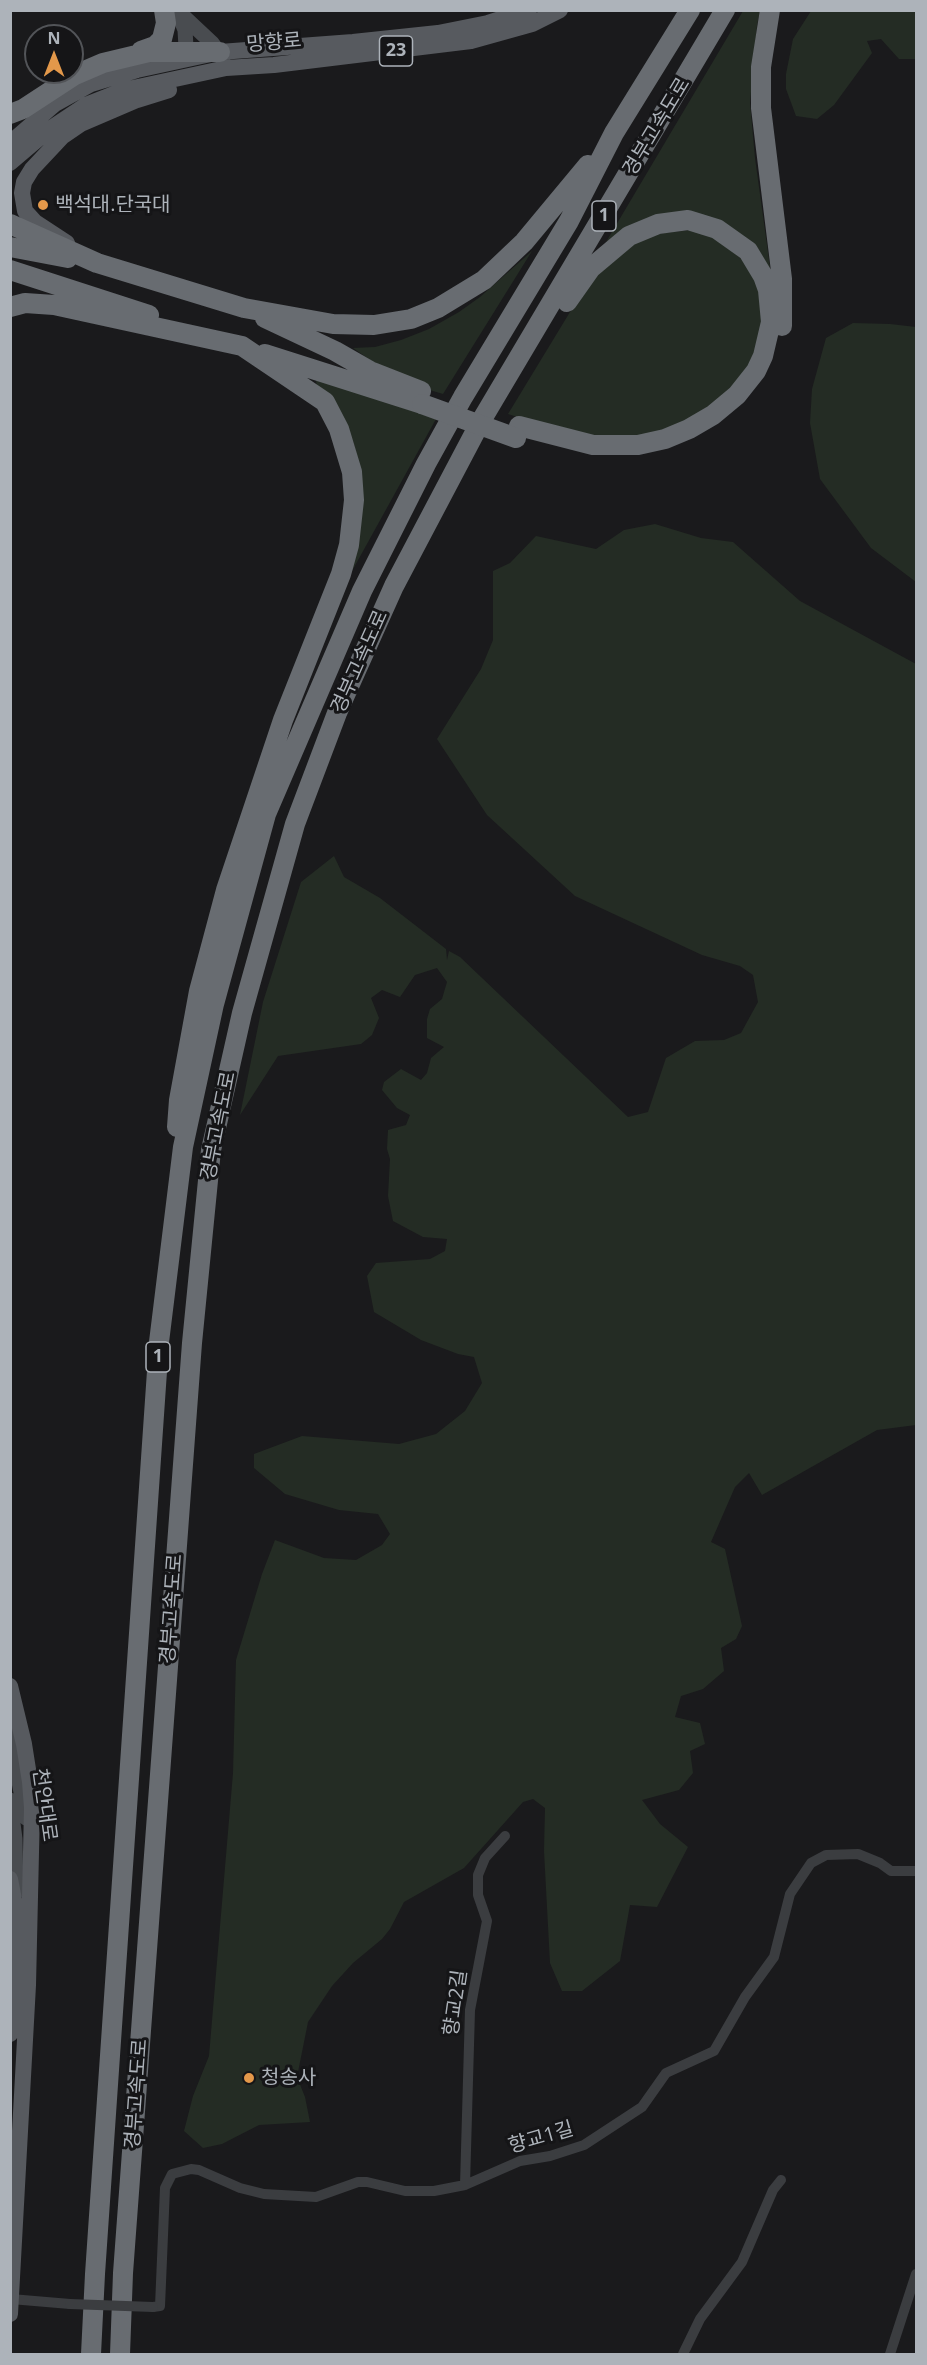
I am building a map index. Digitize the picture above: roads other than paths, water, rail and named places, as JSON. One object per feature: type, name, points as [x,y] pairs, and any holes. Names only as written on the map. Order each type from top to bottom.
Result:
[{"type":"highway","points":[[10,114],[75,75],[155,46],[162,39],[166,23],[164,10]]},
{"type":"highway","name":"경부고속도로","points":[[91,2355],[159,1342],[183,1147],[214,1004],[266,814],[363,591],[426,464],[463,397],[569,221],[614,133],[690,10]]},
{"type":"highway","name":"경부고속도로","points":[[120,2355],[123,2273],[191,1354],[211,1150],[242,1013],[295,824],[337,713],[394,586],[481,421],[725,10]]},
{"type":"highway","points":[[10,270],[242,346],[426,399],[518,432],[553,449],[616,457],[658,452],[682,445],[720,424],[751,397],[769,370],[782,334],[784,313],[782,279],[761,108],[761,67],[770,10]]},
{"type":"highway","points":[[125,56],[183,51],[223,60]]},
{"type":"highway","points":[[10,247],[97,263],[244,308],[333,324],[375,326],[411,319],[438,308],[484,280],[518,248],[614,133]]},
{"type":"highway","points":[[394,586],[472,464],[579,284],[606,254],[639,230],[673,221],[688,220],[708,225],[727,234],[743,246],[755,260],[763,276],[769,297],[771,322],[768,340],[763,356],[751,377],[737,395],[713,415],[665,439],[653,443],[625,446],[577,443],[518,432]]},
{"type":"highway","points":[[10,224],[97,263]]},
{"type":"highway","points":[[10,308],[25,303],[54,305],[242,346],[326,402],[339,429],[352,472],[352,521],[341,574],[298,680],[252,806],[226,890],[199,991],[179,1100],[159,1342]]},
{"type":"highway","points":[[244,308],[335,351],[370,372],[426,399]]},
{"type":"main road","points":[[148,68],[177,57],[183,51],[186,39],[178,10]]},
{"type":"main road","points":[[178,10],[223,60]]},
{"type":"main road","name":"망향로","points":[[10,143],[55,104],[91,84],[148,68],[438,33],[488,24],[529,10]]},
{"type":"main road","name":"망향로","points":[[10,164],[50,129],[86,105],[124,90],[223,60],[274,65],[471,41],[532,24],[560,10]]},
{"type":"main road","points":[[97,263],[35,222],[25,211],[22,193],[24,182],[32,170],[62,137],[81,124],[108,111],[178,87],[234,77],[274,65]]},
{"type":"main road","points":[[10,1686],[21,1726],[30,1782],[31,1878]]},
{"type":"main road","name":"천안대로","points":[[10,1735],[26,1812],[31,1878],[11,2307]]},
{"type":"main road","name":"천안대로","points":[[10,1800],[15,1839],[16,1910],[10,2034]]},
{"type":"main road","points":[[10,1879],[16,1910]]},
{"type":"street","name":"향교2길","points":[[465,2185],[470,2010],[487,1921],[478,1895],[478,1875],[485,1858],[505,1836]]},
{"type":"street","name":"향교1길","points":[[11,2307],[69,2304],[160,2306],[165,2188],[172,2174],[191,2169],[199,2170],[257,2194],[308,2197],[326,2194],[358,2182],[417,2192],[465,2185],[520,2161],[550,2156],[584,2145],[642,2107],[666,2073],[714,2051],[746,1997],[774,1957],[790,1894],[798,1885],[806,1869],[819,1857],[843,1853],[858,1854],[880,1863],[891,1871],[916,1871]]},
{"type":"street","points":[[683,2355],[700,2319],[742,2262],[773,2190],[781,2180]]},
{"type":"street","points":[[890,2355],[916,2274]]},
{"type":"place","name":"백석대.단국대","points":[[43,205]]},
{"type":"place","name":"청송사","points":[[249,2078]]}]
